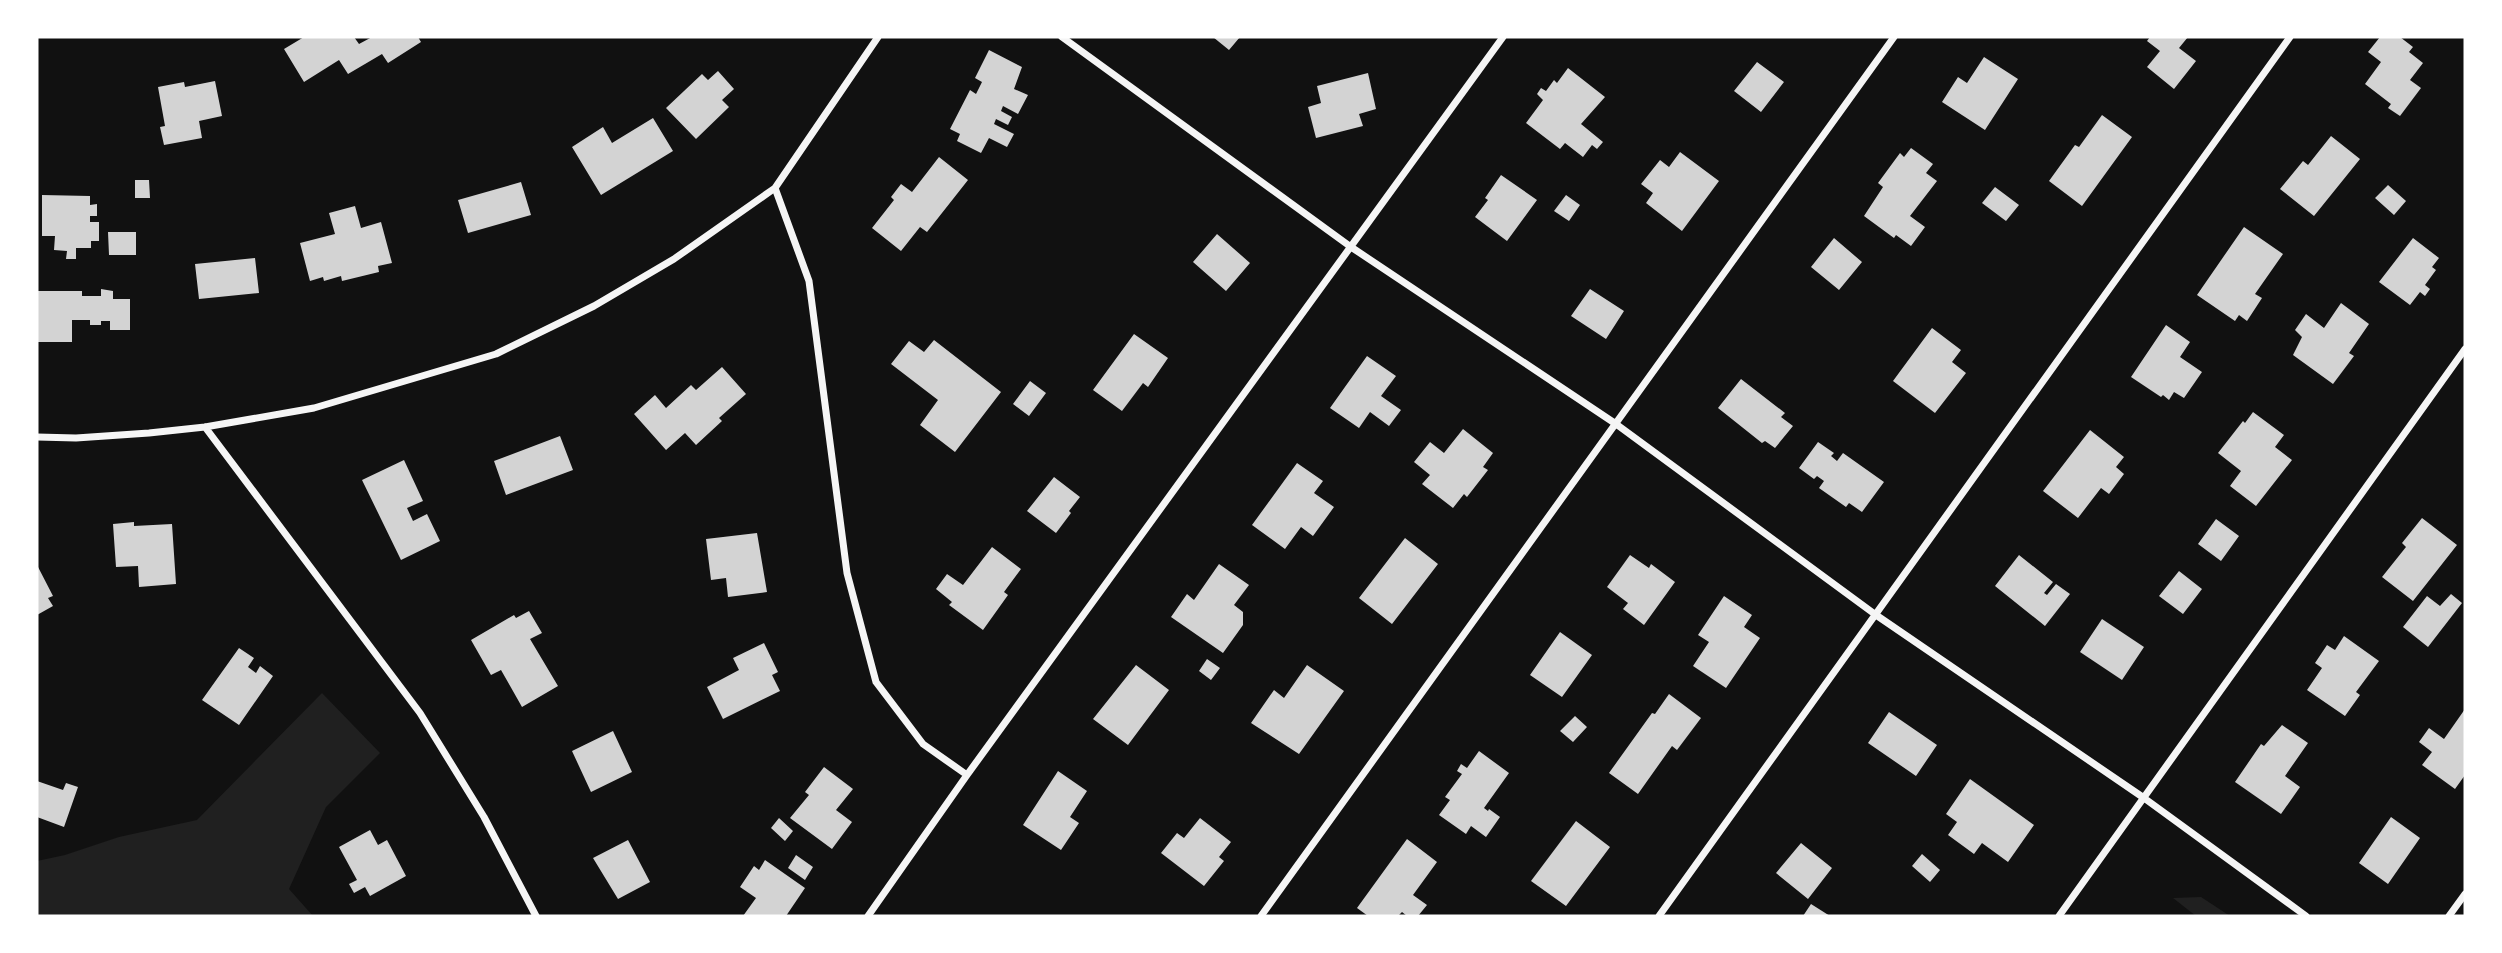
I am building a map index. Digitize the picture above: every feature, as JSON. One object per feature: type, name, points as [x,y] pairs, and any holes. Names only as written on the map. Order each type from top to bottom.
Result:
[{"type":"street","points":[[37,437],[88,437],[205,427],[314,408],[496,354],[594,306],[674,259],[775,188],[878,37]]},
{"type":"street","points":[[1062,37],[1351,247],[1616,424],[1876,615],[2144,799],[2306,916]]},
{"type":"street","points":[[868,916],[967,775],[1503,37]]},
{"type":"street","points":[[1261,916],[1894,37]]},
{"type":"street","points":[[1659,916],[2290,37]]},
{"type":"street","points":[[775,188],[809,281],[847,573],[876,682],[923,744],[967,775]]},
{"type":"street","points":[[2059,916],[2465,349]]},
{"type":"street","points":[[205,427],[420,713],[484,817],[536,916]]},
{"type":"street","points":[[2449,916],[2465,894]]},
{"type":"shaded area","points":[[322,693],[380,753],[326,807],[289,889],[313,916],[37,916],[37,861],[65,855],[119,837],[197,820]]},
{"type":"shaded area","points":[[2201,897],[2230,916],[2196,916],[2173,898]]},
{"type":"building","points":[[304,37],[354,37],[359,44],[372,37],[418,37],[421,42],[388,63],[382,54],[348,74],[339,60],[304,82],[284,49]]},
{"type":"building","points":[[1213,37],[1240,37],[1229,50]]},
{"type":"building","points":[[2150,37],[2188,37],[2179,48],[2196,61],[2174,89],[2147,67],[2160,51],[2147,41]]},
{"type":"building","points":[[2380,37],[2400,37],[2413,47],[2409,52],[2423,63],[2410,80],[2421,88],[2400,116],[2388,108],[2391,104],[2365,84],[2381,62],[2368,52]]},
{"type":"building","points":[[989,50],[1022,67],[1014,89],[1028,95],[1018,114],[1003,106],[1001,111],[1012,117],[1008,125],[996,119],[994,124],[1014,134],[1007,147],[989,138],[981,153],[957,141],[960,134],[950,129],[970,90],[976,94],[982,82],[975,78]]},
{"type":"building","points":[[1984,57],[2018,79],[1985,130],[1942,102],[1958,77],[1967,83]]},
{"type":"building","points":[[1757,62],[1784,82],[1761,112],[1734,91]]},
{"type":"building","points":[[1568,68],[1605,97],[1581,124],[1603,142],[1597,149],[1592,145],[1583,157],[1565,143],[1560,149],[1526,123],[1543,100],[1537,94],[1541,88],[1546,91],[1554,80],[1557,83]]},
{"type":"building","points":[[718,71],[734,89],[722,100],[729,107],[696,139],[666,108],[702,74],[708,80]]},
{"type":"building","points":[[1368,73],[1376,109],[1359,114],[1363,126],[1316,138],[1308,107],[1321,103],[1317,86]]},
{"type":"building","points":[[215,81],[222,116],[199,121],[202,138],[164,145],[160,127],[165,126],[158,87],[184,82],[185,87]]},
{"type":"building","points":[[2102,115],[2132,137],[2082,206],[2049,181],[2075,145],[2079,147]]},
{"type":"building","points":[[653,118],[673,151],[601,195],[572,147],[603,127],[612,143]]},
{"type":"building","points":[[2331,136],[2360,159],[2314,216],[2280,189],[2303,161],[2308,165]]},
{"type":"building","points":[[1911,148],[1933,164],[1926,173],[1937,181],[1910,216],[1925,227],[1911,246],[1896,235],[1894,238],[1864,216],[1883,187],[1878,183],[1900,153],[1904,157]]},
{"type":"building","points":[[1680,152],[1719,181],[1682,231],[1646,203],[1653,193],[1641,184],[1660,160],[1669,167]]},
{"type":"building","points":[[939,157],[968,180],[927,232],[920,227],[901,251],[872,228],[894,200],[891,197],[901,184],[912,192]]},
{"type":"building","points":[[1501,175],[1537,200],[1507,241],[1475,217],[1488,200],[1485,198]]},
{"type":"building","points":[[135,180],[149,180],[150,198],[135,198]]},
{"type":"building","points":[[521,182],[531,215],[468,233],[458,200]]},
{"type":"building","points":[[2388,185],[2406,201],[2394,215],[2375,198]]},
{"type":"building","points":[[1995,187],[2019,205],[2006,221],[1982,203]]},
{"type":"building","points":[[42,195],[90,196],[90,205],[97,204],[97,216],[90,216],[90,222],[99,222],[99,241],[91,241],[91,248],[76,248],[76,259],[66,259],[67,251],[54,250],[55,236],[42,236]]},
{"type":"building","points":[[1566,195],[1580,205],[1569,221],[1554,211]]},
{"type":"building","points":[[355,206],[361,228],[381,222],[392,263],[378,266],[379,272],[342,281],[341,276],[324,281],[323,277],[310,281],[300,243],[335,234],[329,213]]},
{"type":"building","points":[[2244,227],[2283,254],[2255,294],[2262,298],[2247,321],[2239,315],[2235,321],[2197,295]]},
{"type":"building","points":[[108,232],[136,232],[136,255],[109,255]]},
{"type":"building","points":[[1217,234],[1250,263],[1226,291],[1193,262]]},
{"type":"building","points":[[1834,238],[1862,262],[1839,290],[1811,267]]},
{"type":"building","points":[[2413,238],[2439,258],[2432,267],[2436,270],[2425,285],[2430,289],[2425,296],[2420,292],[2410,305],[2379,282]]},
{"type":"building","points":[[255,258],[259,293],[199,299],[195,264]]},
{"type":"building","points":[[101,289],[113,291],[113,299],[130,299],[130,330],[110,330],[110,321],[101,321],[101,325],[90,325],[90,320],[72,320],[72,342],[37,342],[37,291],[82,291],[82,296],[101,296]]},
{"type":"building","points":[[1590,289],[1624,311],[1606,339],[1571,316]]},
{"type":"building","points":[[2341,303],[2369,324],[2349,353],[2354,356],[2333,384],[2293,355],[2302,337],[2295,330],[2306,314],[2324,328]]},
{"type":"building","points":[[2166,325],[2190,342],[2180,357],[2202,372],[2184,398],[2174,392],[2169,400],[2163,395],[2161,397],[2131,377]]},
{"type":"building","points":[[1932,328],[1961,350],[1952,362],[1966,373],[1935,413],[1893,381]]},
{"type":"building","points":[[1134,334],[1168,358],[1148,387],[1143,383],[1122,411],[1093,390]]},
{"type":"building","points":[[934,340],[1001,392],[955,452],[920,425],[938,400],[891,364],[909,341],[924,352]]},
{"type":"building","points":[[1367,356],[1396,376],[1381,396],[1401,410],[1389,426],[1370,412],[1359,428],[1330,408]]},
{"type":"building","points":[[722,367],[746,394],[719,418],[722,421],[696,445],[685,433],[666,450],[634,414],[655,395],[666,408],[691,385],[696,390]]},
{"type":"building","points":[[1741,379],[1785,413],[1781,417],[1793,426],[1775,448],[1765,441],[1762,443],[1718,408]]},
{"type":"building","points":[[1030,381],[1046,393],[1029,416],[1013,404]]},
{"type":"building","points":[[2253,412],[2284,435],[2275,447],[2292,460],[2256,506],[2230,486],[2241,471],[2218,453]]},
{"type":"building","points":[[1463,429],[1493,453],[1483,467],[1488,470],[1467,497],[1464,494],[1453,508],[1422,484],[1430,475],[1414,462],[1430,442],[1444,453]]},
{"type":"building","points":[[2090,430],[2124,457],[2116,467],[2124,474],[2109,494],[2101,488],[2078,518],[2043,491]]},
{"type":"building","points":[[560,436],[573,470],[506,495],[494,461]]},
{"type":"building","points":[[1818,442],[1834,453],[1831,456],[1837,461],[1843,453],[1884,482],[1862,512],[1849,503],[1846,507],[1819,488],[1824,481],[1817,476],[1814,479],[1799,468]]},
{"type":"building","points":[[404,460],[423,501],[407,508],[413,521],[427,514],[440,541],[401,560],[362,480]]},
{"type":"building","points":[[1297,463],[1323,481],[1314,493],[1334,507],[1313,536],[1301,527],[1285,549],[1252,525]]},
{"type":"building","points":[[1054,477],[1080,497],[1056,533],[1027,511]]},
{"type":"building","points":[[2422,518],[2457,545],[2413,601],[2382,577],[2406,547],[2402,543]]},
{"type":"building","points":[[2216,519],[2239,536],[2221,561],[2198,544]]},
{"type":"building","points":[[134,522],[134,526],[172,524],[176,584],[139,587],[138,566],[116,567],[113,524]]},
{"type":"building","points":[[757,533],[767,592],[728,597],[726,578],[711,580],[706,539]]},
{"type":"building","points":[[1405,538],[1438,564],[1392,624],[1359,598]]},
{"type":"building","points":[[992,547],[1021,569],[1004,592],[1008,595],[983,630],[949,605],[952,602],[936,589],[947,574],[963,585]]},
{"type":"building","points":[[1630,555],[1649,568],[1651,564],[1675,582],[1644,625],[1623,609],[1628,603],[1607,587]]},
{"type":"building","points":[[2019,555],[2053,582],[2044,593],[2047,595],[2056,584],[2070,594],[2045,626],[1995,586]]},
{"type":"building","points":[[1219,564],[1249,585],[1234,605],[1243,612],[1243,625],[1223,653],[1171,617],[1187,594],[1194,600]]},
{"type":"building","points":[[37,565],[53,596],[48,598],[53,606],[37,615]]},
{"type":"building","points":[[2179,571],[2202,589],[2183,614],[2159,596]]},
{"type":"building","points":[[2451,594],[2462,603],[2428,647],[2403,627],[2427,596],[2440,606]]},
{"type":"building","points":[[1724,596],[1752,615],[1744,627],[1760,638],[1726,688],[1693,666],[1709,642],[1698,635]]},
{"type":"building","points":[[529,611],[542,633],[530,639],[558,686],[522,707],[501,670],[491,675],[471,640],[514,615],[516,618]]},
{"type":"building","points":[[2102,619],[2144,647],[2122,680],[2080,652]]},
{"type":"building","points":[[1560,632],[1592,655],[1562,697],[1530,675]]},
{"type":"building","points":[[2344,636],[2379,661],[2356,692],[2360,695],[2345,716],[2307,690],[2322,668],[2315,663],[2327,645],[2335,650]]},
{"type":"building","points":[[764,643],[778,672],[772,675],[780,691],[723,719],[707,687],[739,670],[733,658]]},
{"type":"building","points":[[239,648],[254,658],[248,667],[256,673],[260,666],[273,676],[239,725],[202,700]]},
{"type":"building","points":[[1207,659],[1220,668],[1211,680],[1199,671]]},
{"type":"building","points":[[1136,665],[1169,690],[1128,745],[1093,719]]},
{"type":"building","points":[[1307,665],[1344,691],[1299,754],[1251,723],[1274,690],[1284,698]]},
{"type":"building","points":[[1669,694],[1701,718],[1677,750],[1672,746],[1638,794],[1609,773]]},
{"type":"building","points":[[2465,709],[2465,775],[2455,789],[2422,765],[2432,752],[2419,742],[2429,728],[2444,739]]},
{"type":"building","points":[[1889,712],[1937,745],[1916,776],[1868,743]]},
{"type":"building","points":[[1575,716],[1587,727],[1573,742],[1560,731]]},
{"type":"building","points":[[2282,725],[2308,743],[2285,776],[2300,787],[2281,814],[2235,782],[2261,744],[2264,746]]},
{"type":"building","points":[[613,731],[632,772],[591,792],[572,751]]},
{"type":"building","points":[[1479,751],[1509,773],[1484,808],[1500,817],[1486,837],[1471,826],[1466,834],[1439,815],[1450,800],[1445,797],[1462,774],[1457,771],[1461,764],[1467,768]]},
{"type":"building","points":[[824,767],[853,789],[836,810],[852,822],[832,849],[790,818],[809,795],[805,792]]},
{"type":"building","points":[[1058,771],[1087,791],[1070,817],[1079,823],[1061,850],[1023,825]]},
{"type":"building","points":[[1970,779],[2034,825],[2008,862],[1982,843],[1974,854],[1948,835],[1957,822],[1946,814]]},
{"type":"building","points":[[37,781],[63,790],[66,783],[78,787],[64,827],[37,817]]},
{"type":"building","points":[[2391,817],[2420,838],[2388,884],[2359,863]]},
{"type":"building","points":[[779,818],[793,831],[785,841],[771,828]]},
{"type":"building","points":[[1200,818],[1231,842],[1219,857],[1224,861],[1204,886],[1161,853],[1177,833],[1184,838]]},
{"type":"building","points":[[1576,821],[1610,847],[1566,906],[1531,881]]},
{"type":"building","points":[[370,830],[378,845],[387,840],[406,876],[370,896],[365,887],[354,893],[349,884],[357,880],[339,847]]},
{"type":"building","points":[[1407,839],[1437,862],[1413,895],[1427,905],[1418,916],[1407,916],[1402,912],[1398,916],[1368,916],[1357,908]]},
{"type":"building","points":[[628,840],[650,882],[618,899],[593,858]]},
{"type":"building","points":[[1801,843],[1832,868],[1808,899],[1776,873]]},
{"type":"building","points":[[1922,854],[1940,870],[1930,882],[1912,866]]},
{"type":"building","points":[[796,855],[813,867],[805,880],[788,868]]},
{"type":"building","points":[[765,860],[805,888],[786,916],[743,916],[756,898],[740,887],[754,866],[759,870]]},
{"type":"building","points":[[1811,904],[1830,916],[1803,916]]}]
